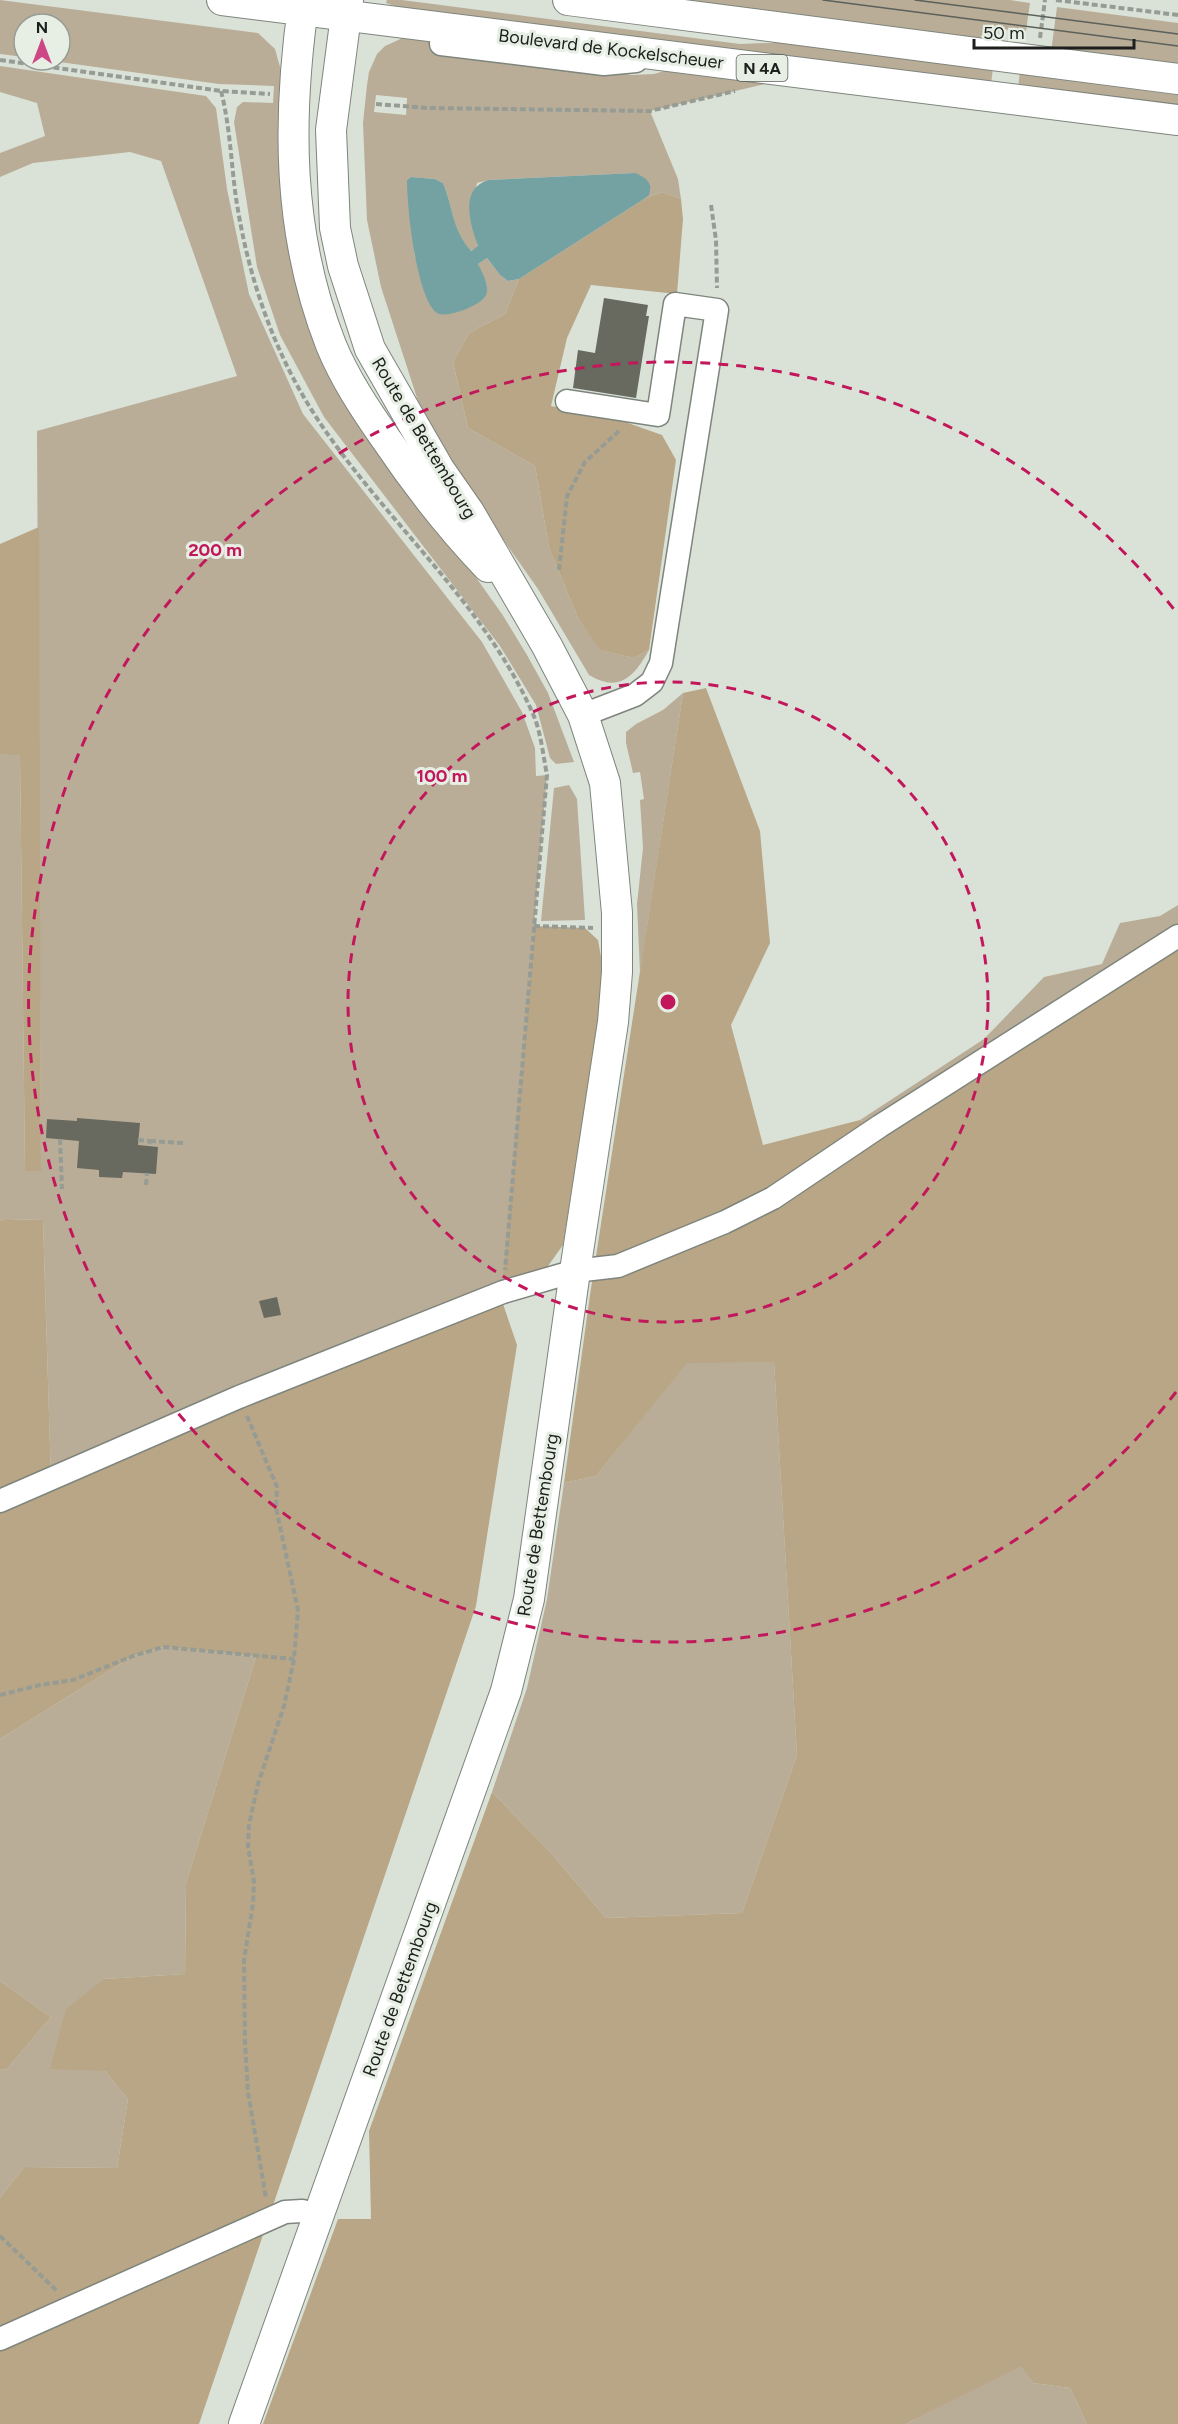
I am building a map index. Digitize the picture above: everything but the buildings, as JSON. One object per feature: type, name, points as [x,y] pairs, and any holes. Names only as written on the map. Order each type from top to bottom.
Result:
[{"type":"main road","name":"Boulevard de Kockelscheuer","points":[[222,0],[347,8],[694,60],[1178,120]]},
{"type":"main road","name":"N 4A","points":[[568,0],[1178,79]]},
{"type":"main road","name":"Route de Bettembourg","points":[[304,5],[294,103],[292,150],[294,192],[312,289],[332,346],[358,398],[417,485],[448,525],[520,602]]},
{"type":"main road","name":"Route de Bettembourg","points":[[244,2424],[506,1691],[529,1599],[613,1022],[617,972],[618,928],[605,783],[583,715],[469,512],[409,420],[370,349],[343,266],[334,228],[331,130],[347,8]]},
{"type":"street","points":[[441,44],[604,64],[694,60]]},
{"type":"street","points":[[567,401],[658,415],[675,304],[717,310],[661,663],[652,682],[635,695],[583,715]]},
{"type":"street","points":[[0,1501],[239,1397],[503,1292],[575,1271],[618,1266],[726,1222],[772,1198],[879,1126],[1178,936]]},
{"type":"street","points":[[0,2339],[285,2212],[302,2211],[318,2215]]},
{"type":"path","points":[[1056,0],[1178,15]]},
{"type":"path","points":[[0,60],[220,91],[273,94]]},
{"type":"path","points":[[375,104],[428,108],[650,111],[746,88]]},
{"type":"path","points":[[220,91],[227,115],[236,199],[248,259],[264,314],[298,387],[337,447],[494,645],[519,685],[534,716],[547,776],[503,1292]]},
{"type":"path","points":[[711,205],[716,240],[717,310]]},
{"type":"path","points":[[559,570],[567,496],[585,462],[627,425]]},
{"type":"path","points":[[534,926],[618,928]]},
{"type":"path","points":[[60,1140],[62,1189]]},
{"type":"path","points":[[138,1140],[149,1144],[183,1143]]},
{"type":"path","points":[[146,1185],[147,1173]]},
{"type":"path","points":[[239,1397],[277,1487],[276,1508],[298,1610],[294,1659],[284,1707],[258,1784],[249,1825],[248,1847],[254,1892],[244,1960],[245,2043],[248,2091],[270,2219]]},
{"type":"path","points":[[0,1695],[73,1680],[133,1656],[163,1647],[294,1659]]},
{"type":"path","points":[[0,2236],[73,2306]]},
{"type":"shaded area","points":[[0,0],[258,33],[275,49],[282,74],[281,165],[385,450],[502,614],[527,655],[548,693],[574,762],[556,764],[550,758],[536,705],[500,646],[324,417],[280,335],[257,267],[234,122],[237,107],[243,102],[273,103],[274,86],[219,84],[72,64],[72,12],[12,12],[12,56],[0,54]]},
{"type":"shaded area","points":[[387,0],[402,0],[740,44],[794,42],[993,67],[991,85],[398,7],[386,3]]},
{"type":"shaded area","points":[[647,0],[1010,0],[1030,3],[1026,31],[999,29],[996,46]]},
{"type":"shaded area","points":[[1057,7],[1178,23],[1178,69],[1051,52]]},
{"type":"shaded area","points":[[407,36],[631,75],[654,74],[671,69],[769,83],[650,111],[678,179],[681,199],[662,192],[644,199],[651,190],[635,173],[489,180],[477,183],[470,216],[478,247],[470,251],[455,225],[443,183],[435,179],[411,177],[407,180],[415,257],[487,286],[478,264],[487,258],[500,275],[508,281],[519,279],[505,314],[469,333],[453,362],[468,428],[535,466],[549,548],[578,618],[601,650],[634,658],[649,650],[631,675],[617,682],[600,680],[589,675],[538,589],[444,456],[418,401],[381,287],[367,220],[363,123],[369,72],[377,54],[385,46]],"holes":[[[376,95],[407,98],[406,115],[374,112]]]},
{"type":"shaded area","points":[[0,66],[12,68],[12,72],[41,72],[206,96],[216,108],[227,189],[249,294],[303,414],[482,642],[522,712],[535,748],[536,776],[547,775],[503,1292],[51,1479],[43,1220],[5,1219],[0,1221],[0,754],[20,754],[25,1170],[41,1170],[37,431],[237,376],[161,161],[130,152],[33,163],[0,177],[0,153],[45,136],[37,103],[0,92]]},
{"type":"shaded area","points":[[1020,70],[1178,91],[1178,110],[1018,89]]},
{"type":"shaded area","points":[[662,192],[681,199],[683,219],[677,294],[591,285],[567,338],[551,406],[611,417],[662,435],[676,460],[649,650],[634,658],[600,650],[578,618],[549,548],[535,466],[468,428],[453,362],[469,333],[505,314],[519,279],[644,199]]},
{"type":"shaded area","points":[[39,527],[41,1171],[25,1171],[20,755],[0,754],[0,544]]},
{"type":"shaded area","points":[[706,688],[760,831],[770,943],[731,1025],[763,1145],[860,1120],[880,1126],[1178,936],[1178,2424],[1087,2424],[1070,2388],[1033,2383],[1021,2366],[906,2424],[263,2424],[338,2219],[371,2219],[369,2131],[492,1792],[552,1854],[606,1918],[742,1913],[797,1755],[774,1362],[687,1363],[596,1476],[564,1483],[590,1295],[683,693]]},
{"type":"shaded area","points":[[683,693],[640,973],[637,904],[643,848],[640,800],[644,799],[640,772],[633,773],[626,743],[626,732],[663,710]]},
{"type":"shaded area","points":[[569,785],[577,799],[585,920],[541,921],[554,788]]},
{"type":"shaded area","points":[[1178,905],[1178,936],[880,1126],[860,1120],[984,1039],[1044,977],[1102,964],[1120,923],[1160,916]]},
{"type":"shaded area","points":[[534,926],[585,928],[598,940],[604,974],[563,1245],[548,1266],[503,1304],[517,1345],[476,1606],[199,2424],[0,2424],[0,2198],[24,2167],[117,2168],[128,2099],[105,2071],[50,2069],[66,2009],[104,1979],[185,1974],[186,1883],[256,1657],[163,1647],[133,1656],[0,1739],[0,1221],[5,1219],[43,1220],[51,1478],[502,1292]]},
{"type":"shaded area","points":[[774,1361],[797,1755],[742,1913],[606,1918],[552,1854],[492,1792],[527,1688],[547,1599],[564,1483],[596,1476],[687,1362]]},
{"type":"shaded area","points":[[163,1647],[256,1657],[186,1883],[185,1974],[104,1979],[105,2071],[128,2099],[117,2168],[24,2167],[0,2198],[0,2070],[7,2069],[51,2017],[0,1981],[0,1739],[133,1656]]},
{"type":"shaded area","points":[[0,1981],[51,2017],[7,2069],[0,2070]]},
{"type":"shaded area","points":[[1021,2365],[1033,2383],[1070,2388],[1087,2424],[906,2424]]},
{"type":"water","points":[[635,173],[648,181],[649,195],[519,279],[508,281],[500,275],[487,258],[478,264],[487,287],[483,299],[471,307],[448,314],[437,313],[430,304],[423,290],[414,251],[407,180],[411,177],[435,179],[443,183],[456,226],[471,251],[478,246],[470,218],[470,199],[473,191],[480,184],[489,180]]},
{"type":"tram line","points":[[823,0],[1178,46]]},
{"type":"tram line","points":[[915,0],[1178,34]]}]
